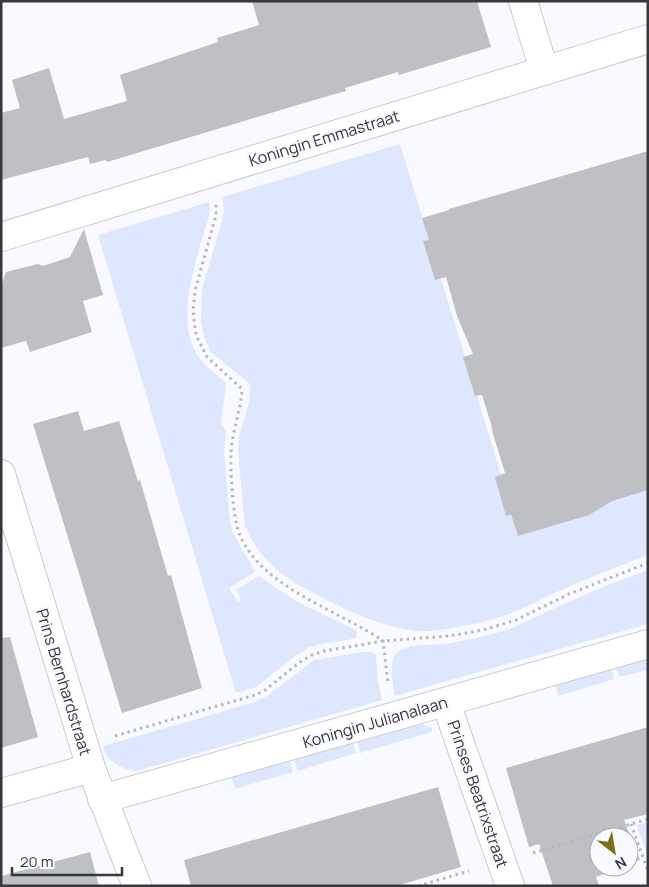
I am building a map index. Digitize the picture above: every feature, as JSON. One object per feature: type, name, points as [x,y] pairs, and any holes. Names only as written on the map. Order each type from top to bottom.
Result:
[{"type":"street","points":[[523,1],[544,70]]},
{"type":"street","name":"Koningin Emmastraat","points":[[1,237],[648,39]]},
{"type":"street","name":"Prins Bernhardstraat","points":[[1,474],[87,756],[136,886]]},
{"type":"street","name":"Koningin Julianalaan","points":[[102,799],[446,703],[549,671],[648,644]]},
{"type":"street","name":"Prinses Beatrixstraat","points":[[446,703],[510,886]]},
{"type":"street","points":[[1,793],[87,756]]},
{"type":"path","points":[[207,174],[216,200],[216,215],[195,291],[193,311],[196,335],[207,357],[242,389],[241,402],[232,436],[231,455],[235,514],[239,532],[256,562],[296,593],[364,628],[383,641],[389,699],[395,716]]},
{"type":"path","points":[[87,756],[264,691],[300,662],[312,655],[324,651],[383,641],[449,636],[483,630],[516,620],[569,594],[648,563]]},
{"type":"path","points":[[631,824],[648,871]]},
{"type":"shaded area","points":[[400,144],[517,527],[648,488],[648,555],[570,586],[504,616],[473,624],[431,631],[403,629],[368,619],[311,592],[287,578],[267,561],[251,539],[245,526],[238,451],[239,436],[249,403],[250,384],[210,351],[201,321],[202,289],[221,224],[224,209],[222,197]]},
{"type":"shaded area","points":[[209,202],[209,215],[191,282],[187,315],[193,345],[200,359],[226,383],[221,424],[226,431],[224,451],[229,513],[232,531],[255,572],[229,588],[238,602],[241,599],[236,590],[259,576],[297,602],[356,630],[357,637],[310,647],[296,655],[256,687],[236,693],[98,235]]},
{"type":"shaded area","points":[[648,570],[648,624],[395,696],[392,673],[393,661],[398,652],[404,649],[451,643],[506,630],[591,592]]},
{"type":"shaded area","points":[[373,652],[376,655],[378,682],[382,700],[137,771],[120,767],[111,761],[105,752],[103,746],[255,702],[267,696],[314,660]]},
{"type":"shaded area","points":[[648,656],[648,670],[619,677],[615,665]]},
{"type":"shaded area","points":[[611,667],[614,679],[558,696],[555,683]]},
{"type":"shaded area","points":[[414,724],[422,724],[432,728],[432,732],[360,753],[357,740]]},
{"type":"shaded area","points":[[352,741],[356,753],[298,771],[294,758]]},
{"type":"shaded area","points":[[289,759],[293,772],[235,789],[231,776]]},
{"type":"shaded area","points":[[648,822],[648,857],[639,833],[639,827],[636,825]]},
{"type":"building","points":[[252,1],[477,1],[491,47],[399,75],[398,72],[345,88],[346,91],[107,162],[105,160],[90,164],[88,157],[1,180],[1,113],[20,108],[12,80],[49,68],[64,119],[127,101],[120,75],[218,42],[217,38],[259,25]]},
{"type":"building","points":[[648,151],[648,490],[612,501],[589,515],[518,536],[511,514],[506,516],[495,477],[505,473],[491,424],[482,395],[475,396],[463,357],[473,354],[457,316],[446,277],[435,280],[423,241],[429,240],[422,218]]},
{"type":"building","points":[[84,229],[103,295],[83,301],[92,332],[30,352],[26,341],[1,348],[1,286],[6,272],[38,264],[43,266],[70,257]]},
{"type":"building","points":[[78,411],[84,431],[119,421],[138,481],[140,480],[168,576],[171,575],[202,688],[122,713],[33,424]]},
{"type":"building","points":[[10,637],[38,737],[1,748],[1,638]]},
{"type":"building","points":[[648,727],[648,814],[624,820],[627,827],[589,827],[589,877],[596,877],[599,886],[553,886],[539,844],[529,847],[506,768]]},
{"type":"building","points":[[438,787],[461,867],[396,886],[191,886],[184,860]]},
{"type":"building","points":[[90,852],[99,886],[1,886],[1,876]]}]
